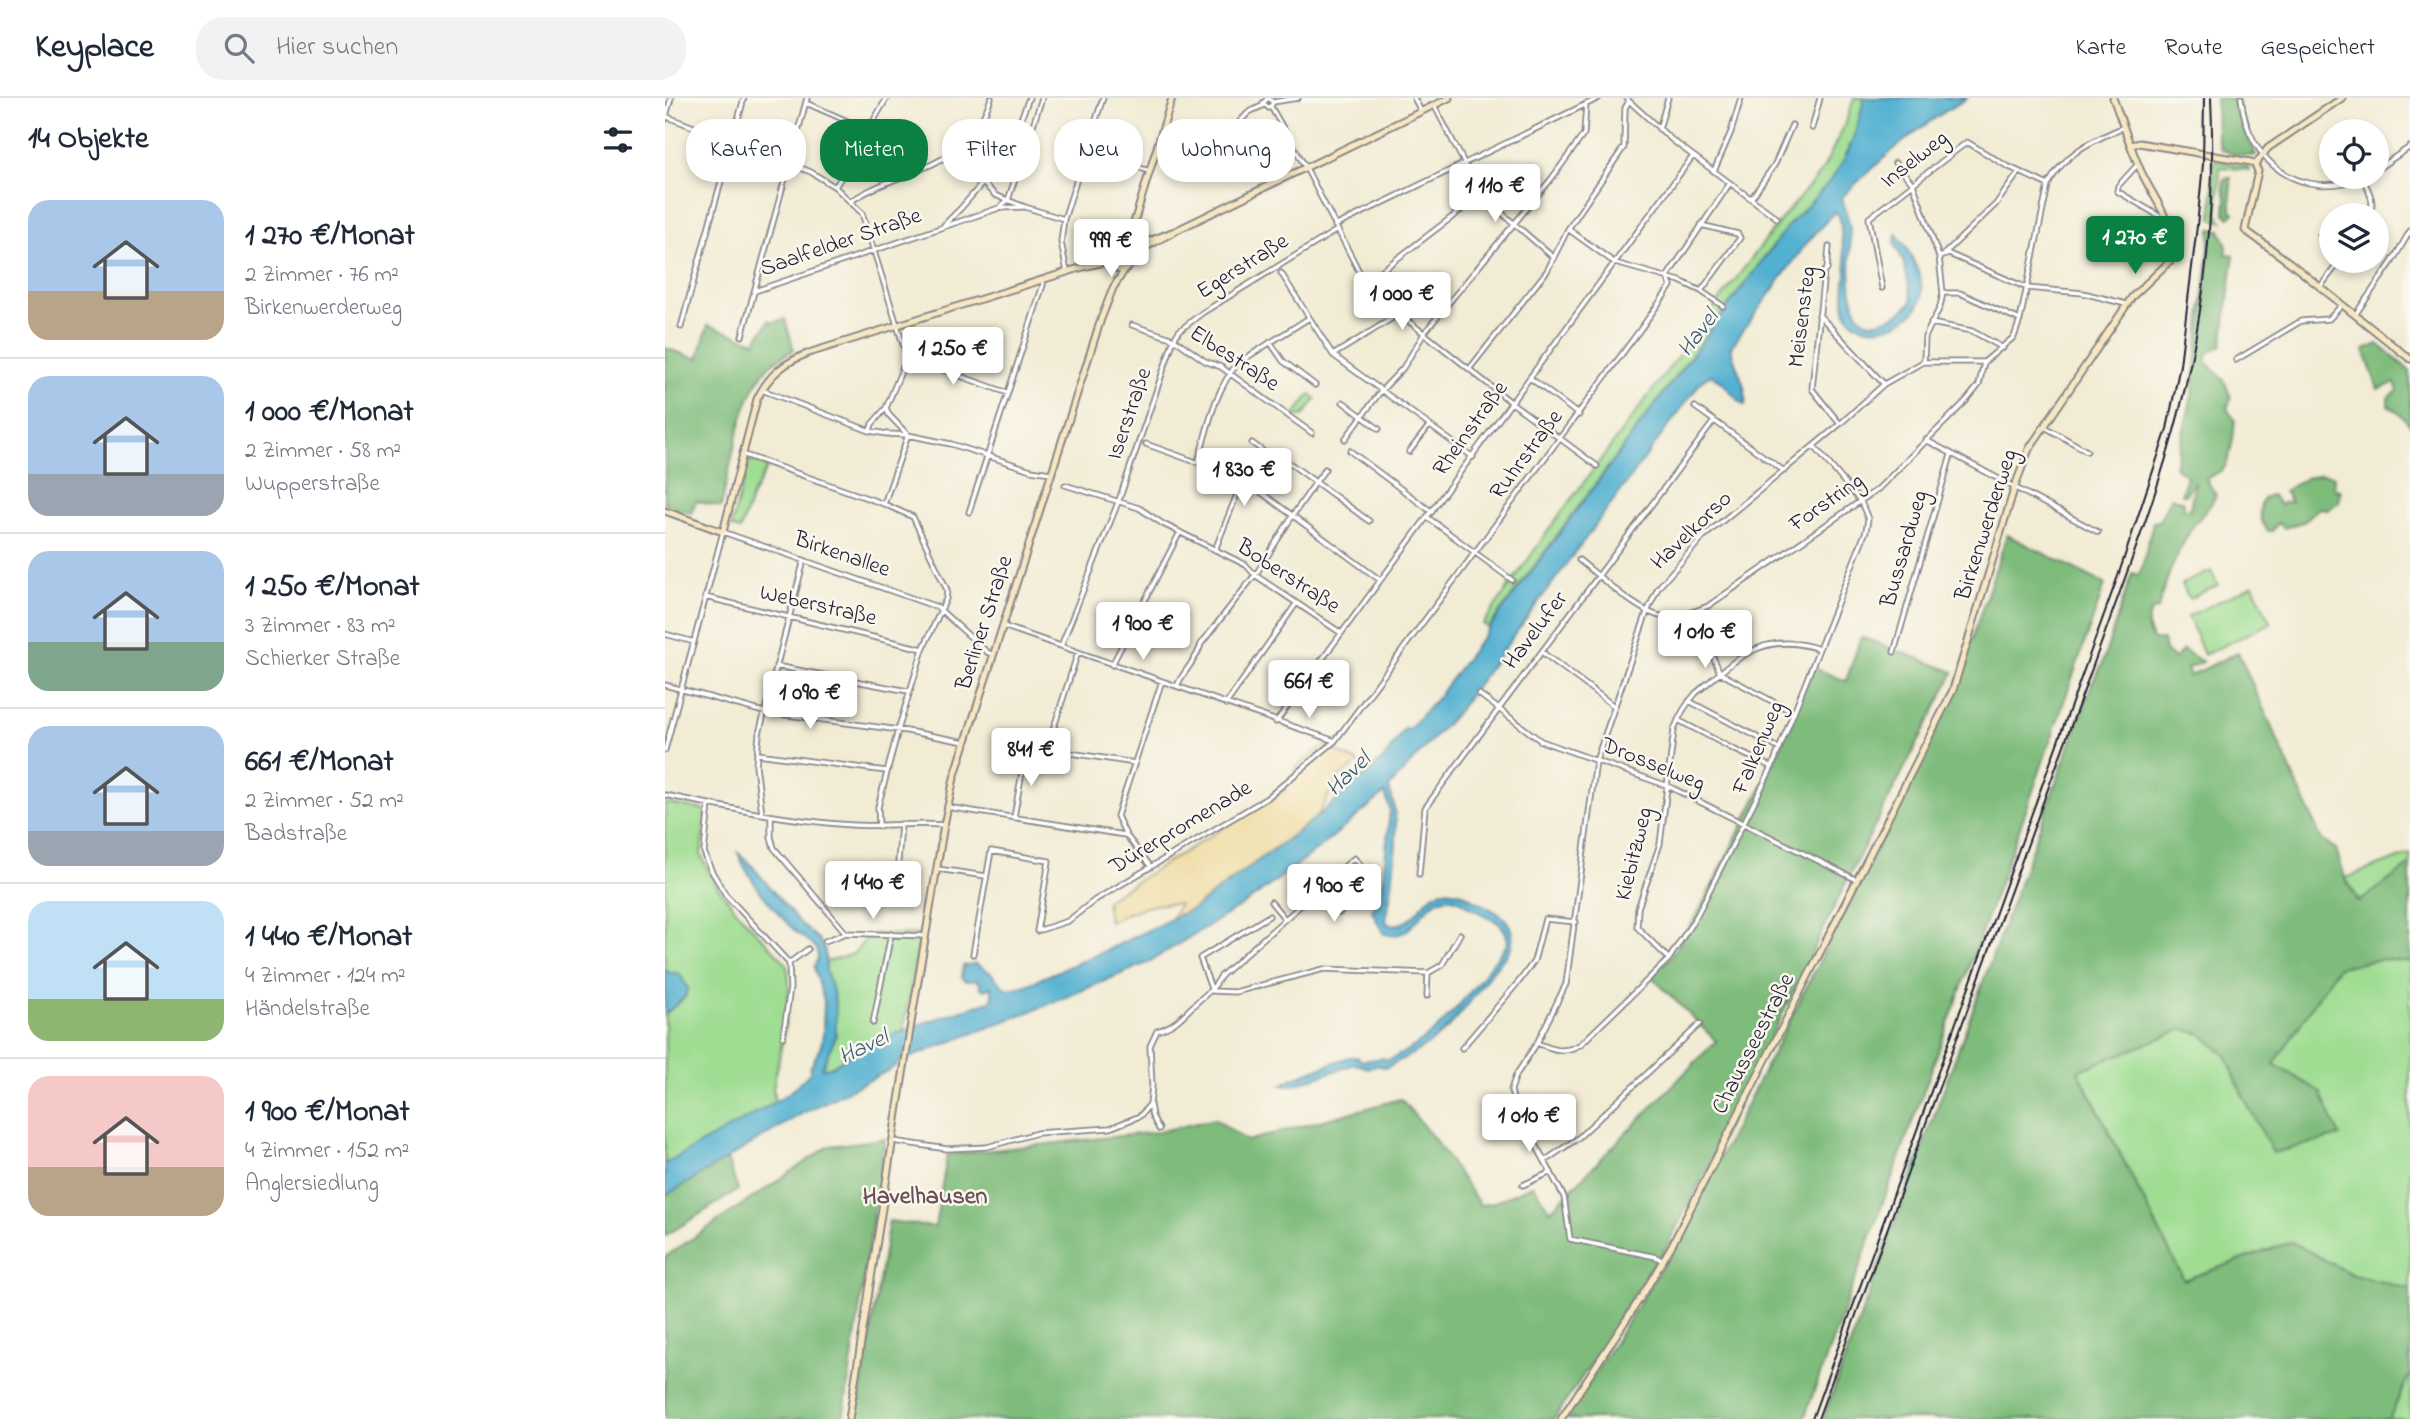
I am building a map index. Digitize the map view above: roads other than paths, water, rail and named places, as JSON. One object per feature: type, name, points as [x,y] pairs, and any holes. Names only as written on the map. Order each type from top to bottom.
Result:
[{"type":"street","points":[[671,98],[665,117],[686,125]]},
{"type":"street","points":[[738,119],[744,98]]},
{"type":"street","points":[[875,119],[887,98]]},
{"type":"street","points":[[982,119],[991,98]]},
{"type":"street","name":"Saalfelder Straße","points":[[940,228],[983,184],[1011,146],[1029,98]]},
{"type":"street","name":"Saalfelder Straße","points":[[755,291],[999,208],[1007,200],[1042,98]]},
{"type":"street","points":[[1097,119],[1103,98]]},
{"type":"street","points":[[1113,260],[1117,268],[1129,267],[1133,222],[1173,98]]},
{"type":"street","points":[[1241,119],[1267,100],[1298,98]]},
{"type":"street","points":[[1414,98],[1422,111]]},
{"type":"street","points":[[1113,260],[1117,253],[1128,255],[1146,247],[1448,98]]},
{"type":"street","name":"Egerstraße","points":[[1174,339],[1179,331],[1202,313],[1336,228],[1599,98]]},
{"type":"street","points":[[1659,130],[1668,98]]},
{"type":"street","points":[[1714,171],[1731,132],[1741,98]]},
{"type":"street","points":[[1812,128],[1821,98]]},
{"type":"street","points":[[2113,98],[2138,164],[2168,221]]},
{"type":"street","points":[[2241,98],[2249,134],[2263,155],[2283,173],[2311,185],[2319,185]]},
{"type":"street","points":[[2255,164],[2268,148],[2343,98]]},
{"type":"street","points":[[801,119],[806,100],[845,119]]},
{"type":"street","points":[[1267,100],[1306,168],[1364,284],[1396,313],[1425,332],[1512,403],[1597,466]]},
{"type":"street","points":[[1470,368],[1547,271],[1568,229],[1624,148],[1625,108],[1628,100],[1659,130],[1777,218]]},
{"type":"street","points":[[1345,439],[1381,391],[1403,368],[1425,332],[1552,178],[1584,134],[1586,104]]},
{"type":"street","points":[[1434,105],[1481,195],[1554,258]]},
{"type":"street","points":[[1751,199],[1775,164],[1792,125]]},
{"type":"street","points":[[1984,362],[2014,337],[2020,320],[2048,185],[2062,163],[2074,152],[2085,144],[2124,127]]},
{"type":"street","name":"Inselweg","points":[[1882,288],[1869,218],[1966,142],[2048,185]]},
{"type":"street","points":[[2131,145],[2139,143],[2255,164]]},
{"type":"street","points":[[2389,162],[2409,149]]},
{"type":"street","name":"Rheinstraße","points":[[1276,722],[1693,156]]},
{"type":"street","points":[[851,201],[868,190],[930,167],[942,159]]},
{"type":"street","points":[[1895,163],[1913,184],[1939,257],[1943,293],[1925,337],[1923,362]]},
{"type":"street","points":[[2138,164],[2117,186],[2117,191],[2168,221]]},
{"type":"street","points":[[2255,164],[2257,171],[2245,230],[2410,359]]},
{"type":"street","points":[[1143,169],[1149,171]]},
{"type":"street","points":[[806,170],[835,187],[862,213],[907,357],[886,408],[872,424],[870,431]]},
{"type":"street","points":[[1939,257],[1996,204],[2019,172]]},
{"type":"street","points":[[681,327],[721,182]]},
{"type":"street","points":[[742,336],[784,182]]},
{"type":"street","points":[[835,187],[838,182]]},
{"type":"street","points":[[1067,272],[1061,242],[1064,219],[1076,182]]},
{"type":"street","name":"Ruhrstraße","points":[[1335,741],[1579,415],[1671,286],[1667,277],[1730,183]]},
{"type":"street","points":[[983,184],[995,195],[1064,219]]},
{"type":"street","points":[[1364,284],[1481,195]]},
{"type":"street","points":[[999,208],[1025,207]]},
{"type":"street","name":"Birkenwerderweg","points":[[1958,675],[2023,463],[2043,426],[2126,304],[2171,260],[2168,221]]},
{"type":"street","points":[[1133,222],[1136,233],[1149,241]]},
{"type":"street","points":[[1701,225],[1738,234],[1740,238],[1701,291]]},
{"type":"street","points":[[1568,229],[1615,263],[1667,277],[1701,291],[1723,306]]},
{"type":"street","points":[[1128,255],[1149,241],[1175,231]]},
{"type":"street","points":[[2355,315],[2410,231]]},
{"type":"street","name":"Meisensteg","points":[[1829,247],[1827,269],[1823,272],[1812,389],[1840,424]]},
{"type":"street","points":[[1939,257],[1949,254],[2027,288],[2083,293],[2126,304]]},
{"type":"street","points":[[665,750],[667,736],[683,690],[754,409],[761,390],[774,373],[795,358],[1101,261],[1113,260]]},
{"type":"street","name":"Berliner Straße","points":[[849,1419],[947,807],[965,742],[1113,288],[1117,268]]},
{"type":"street","name":"Berliner Straße","points":[[1113,288],[1125,269]]},
{"type":"street","points":[[1281,273],[1333,355],[1473,457]]},
{"type":"street","points":[[2320,287],[2331,273]]},
{"type":"street","points":[[969,512],[1044,285],[1043,279]]},
{"type":"street","points":[[1943,293],[1960,293],[2020,320]]},
{"type":"street","points":[[2237,360],[2301,321],[2329,319],[2342,304]]},
{"type":"street","points":[[1333,355],[1391,319],[1396,313]]},
{"type":"street","points":[[1819,315],[1884,384]]},
{"type":"street","points":[[1198,462],[1220,389],[1229,373],[1238,362],[1309,318]]},
{"type":"street","points":[[1931,323],[1972,331],[2003,348]]},
{"type":"street","name":"Elbestraße","points":[[1132,325],[1174,339],[1205,361],[1221,367],[1311,433]]},
{"type":"street","name":"Iserstraße","points":[[1061,646],[1119,500],[1174,339]]},
{"type":"street","points":[[1271,342],[1283,360],[1315,385]]},
{"type":"street","points":[[907,357],[1008,393]]},
{"type":"street","name":"Havelkorso","points":[[1663,1261],[1570,1239],[1564,1197],[1514,1104],[1511,1090],[1516,1075],[1537,1043],[1566,984],[1596,761],[1613,706],[1658,587],[1703,537],[1814,446],[1884,384],[1923,362],[1984,362]]},
{"type":"street","name":"Forstring","points":[[1647,612],[1663,617],[1694,612],[1708,606],[1861,502],[1878,489],[1979,385],[1984,362]]},
{"type":"street","points":[[1530,378],[1579,415]]},
{"type":"street","points":[[761,390],[870,431],[887,435],[908,435],[1052,474]]},
{"type":"street","points":[[1343,402],[1379,429]]},
{"type":"street","points":[[1695,407],[1784,471]]},
{"type":"street","points":[[886,408],[908,435]]},
{"type":"street","name":"Havelufer","points":[[1419,874],[1425,808],[1714,421]]},
{"type":"street","points":[[1409,452],[1429,426]]},
{"type":"street","points":[[2043,426],[2087,451]]},
{"type":"street","points":[[884,503],[908,435]]},
{"type":"street","points":[[1926,440],[2098,532]]},
{"type":"street","points":[[1215,551],[1243,479],[1263,451],[1252,443]]},
{"type":"street","points":[[1146,444],[1243,479],[1380,580]]},
{"type":"street","points":[[1814,446],[1861,502]]},
{"type":"street","points":[[1350,452],[1431,512]]},
{"type":"street","points":[[743,454],[884,503],[913,517],[947,590],[909,691],[886,771],[878,807],[879,826]]},
{"type":"street","points":[[1277,454],[1369,521]]},
{"type":"street","name":"Bussardweg","points":[[1893,652],[1951,455]]},
{"type":"street","points":[[1177,687],[1201,644],[1255,575],[1325,469]]},
{"type":"street","name":"Boberstraße","points":[[1065,485],[1139,508],[1215,551],[1246,565],[1255,575],[1341,633]]},
{"type":"street","name":"Falkenweg","points":[[1537,1043],[1557,1051],[1570,1051],[1581,1044],[1669,959],[1697,915],[1745,825],[1780,749],[1866,531],[1868,519],[1861,502]]},
{"type":"street","name":"Birkenallee","points":[[665,511],[941,610],[986,652],[993,655]]},
{"type":"street","points":[[1427,517],[1512,580]]},
{"type":"street","points":[[1112,664],[1180,532]]},
{"type":"street","points":[[762,814],[756,765],[764,712],[804,560]]},
{"type":"street","points":[[1579,560],[1647,612]]},
{"type":"street","name":"Weberstraße","points":[[705,597],[923,649]]},
{"type":"street","points":[[1226,704],[1296,604]]},
{"type":"street","points":[[1694,612],[1720,673],[1794,713]]},
{"type":"street","points":[[1002,626],[1335,741]]},
{"type":"street","points":[[665,634],[694,642]]},
{"type":"street","points":[[1668,786],[1675,730],[1689,701],[1747,651],[1767,644],[1802,643],[1819,649]]},
{"type":"street","points":[[1047,749],[1077,652]]},
{"type":"street","points":[[1542,652],[1613,706]]},
{"type":"street","points":[[776,666],[909,691]]},
{"type":"street","name":"Chausseestraße","points":[[1561,1419],[1663,1261],[1926,744],[1958,675]]},
{"type":"street","points":[[1151,867],[1126,835],[1117,816],[1162,681]]},
{"type":"street","points":[[665,685],[764,712],[965,742]]},
{"type":"street","name":"Drosselweg","points":[[1479,694],[1541,741],[1668,786],[1857,880]]},
{"type":"street","points":[[1689,701],[1780,749]]},
{"type":"street","points":[[1678,720],[1772,767]]},
{"type":"street","name":"Dürerpromenade","points":[[987,876],[991,851],[1049,861],[1037,931],[1068,921],[1095,900],[1267,799],[1335,741]]},
{"type":"street","points":[[1014,817],[1025,750],[1032,747],[1135,763]]},
{"type":"street","points":[[758,754],[886,771]]},
{"type":"street","name":"Kiebitzweg","points":[[1668,786],[1660,844],[1638,908],[1637,927],[1669,959]]},
{"type":"street","points":[[665,795],[771,816],[831,823],[879,826],[944,825]]},
{"type":"street","points":[[709,804],[704,852],[711,870],[726,895],[789,963],[790,988],[783,1037]]},
{"type":"street","points":[[947,807],[1126,835]]},
{"type":"street","points":[[771,816],[774,848],[846,933]]},
{"type":"street","points":[[853,872],[897,875],[901,824]]},
{"type":"street","points":[[1159,1129],[1152,1116],[1150,1104],[1150,1046],[1157,1031],[1181,1021],[1194,1004],[1212,990],[1221,976],[1354,858],[1360,864]]},
{"type":"street","points":[[937,869],[987,876],[973,954]]},
{"type":"street","points":[[1317,892],[1339,913],[1361,895],[1369,900]]},
{"type":"street","points":[[1272,902],[1285,919]]},
{"type":"street","points":[[1212,990],[1201,958],[1269,916]]},
{"type":"street","points":[[1462,1048],[1534,961],[1545,919],[1576,922]]},
{"type":"street","points":[[825,941],[846,933],[926,936]]},
{"type":"street","points":[[873,1023],[891,934]]},
{"type":"street","points":[[1212,990],[1235,992],[1324,969],[1428,974],[1442,965],[1460,934]]},
{"type":"street","points":[[789,963],[808,949]]},
{"type":"street","points":[[1427,996],[1428,974]]},
{"type":"street","points":[[1546,1160],[1578,1138],[1700,1024]]},
{"type":"street","points":[[893,1141],[948,1149],[987,1147],[1037,1133],[1110,1128],[1140,1116],[1150,1104]]},
{"type":"street","points":[[1523,1185],[1551,1172]]},
{"type":"water","name":"Havel","points":[[1864,98],[1968,98],[1902,143],[1842,197],[1849,225],[1853,301],[1858,313],[1865,321],[1882,321],[1900,313],[1912,301],[1904,263],[1895,244],[1896,234],[1911,257],[1919,276],[1922,294],[1915,310],[1907,318],[1887,327],[1865,327],[1848,316],[1844,304],[1846,260],[1839,215],[1834,212],[1806,244],[1731,347],[1745,391],[1745,405],[1715,377],[1710,375],[1701,382],[1458,711],[1389,787],[1395,813],[1396,840],[1387,924],[1399,924],[1408,920],[1428,899],[1436,893],[1446,891],[1461,893],[1503,917],[1512,935],[1511,947],[1506,955],[1448,1028],[1432,1042],[1385,1068],[1378,1065],[1369,1068],[1355,1064],[1293,1085],[1282,1085],[1349,1057],[1357,1057],[1363,1061],[1382,1058],[1388,1060],[1407,1051],[1455,1010],[1508,943],[1504,930],[1497,922],[1451,898],[1437,901],[1402,933],[1383,933],[1372,911],[1382,890],[1390,810],[1385,793],[1318,849],[1249,901],[1147,963],[901,1061],[890,1070],[803,1113],[665,1196],[665,1164],[790,1092],[810,1073],[821,1046],[824,1001],[814,967],[818,958],[817,949],[796,932],[771,905],[748,874],[738,853],[748,861],[797,920],[819,940],[825,950],[826,972],[836,1007],[836,1035],[822,1068],[902,1031],[990,1001],[993,997],[991,987],[984,990],[979,981],[965,981],[961,977],[963,966],[976,964],[1010,989],[1026,985],[1194,908],[1317,817],[1384,758],[1405,728],[1410,728],[1437,698],[1787,227],[1835,174],[1853,138]]},
{"type":"water","points":[[665,969],[670,973],[679,973],[688,988],[685,997],[665,1014]]},
{"type":"tram line","points":[[1812,1419],[2118,576],[2167,429],[2180,365],[2197,226],[2203,164],[2204,98]]},
{"type":"railway","points":[[1818,1419],[2132,560],[2169,450],[2193,349],[2206,266],[2212,182],[2211,98]]},
{"type":"district","name":"Havelhausen","points":[[925,1197]]}]
